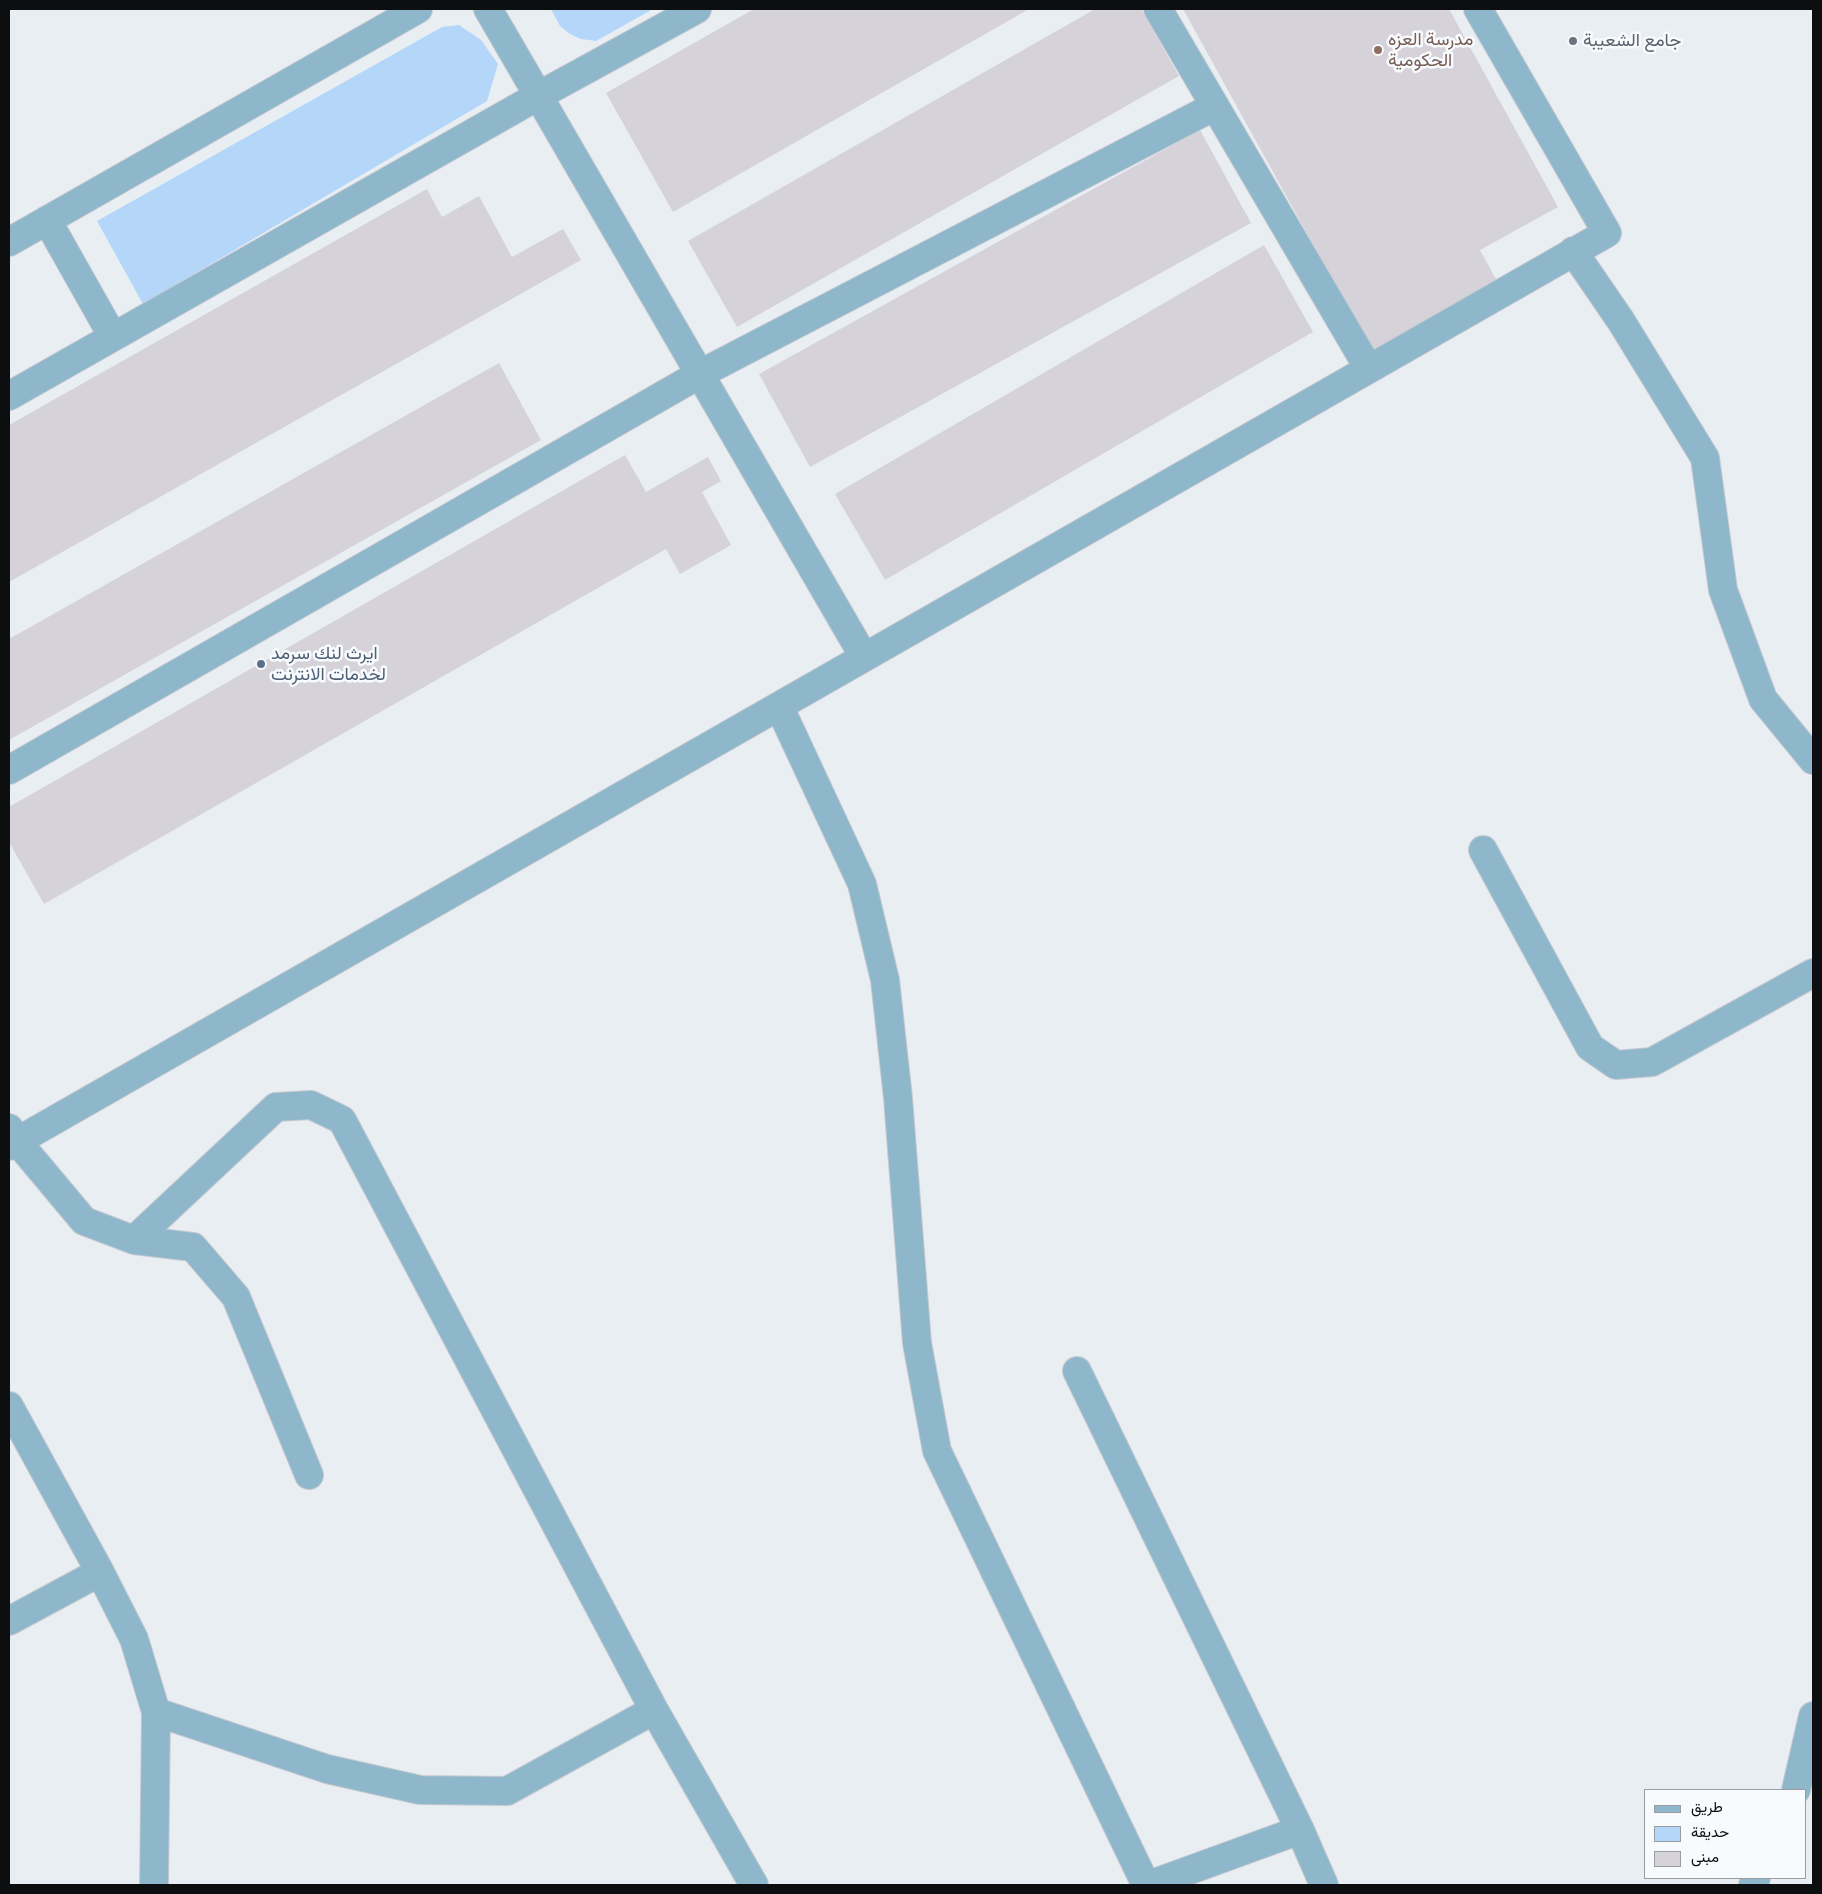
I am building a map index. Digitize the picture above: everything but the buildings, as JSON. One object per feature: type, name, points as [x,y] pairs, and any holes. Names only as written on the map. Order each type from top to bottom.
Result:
[{"type":"street","points":[[9,242],[418,9]]},
{"type":"street","points":[[488,9],[864,657]]},
{"type":"street","points":[[9,396],[538,96],[697,9]]},
{"type":"street","points":[[1158,9],[1369,368]]},
{"type":"street","points":[[309,1475],[236,1296],[193,1247],[134,1240],[84,1221],[11,1138],[779,706],[1607,232],[1478,9]]},
{"type":"street","points":[[9,770],[700,374],[1215,106]]},
{"type":"street","points":[[47,220],[113,336]]},
{"type":"street","points":[[1573,252],[1621,321],[1705,458],[1723,590],[1763,699],[1813,760]]},
{"type":"street","points":[[779,706],[862,884],[884,980],[898,1098],[916,1343],[936,1451],[1147,1885],[1300,1830]]},
{"type":"street","points":[[1484,850],[1590,1047],[1616,1065],[1652,1062],[1813,973]]},
{"type":"street","points":[[134,1240],[276,1107],[311,1105],[342,1120],[654,1710],[754,1885]]},
{"type":"street","points":[[1077,1371],[1300,1830],[1324,1885]]},
{"type":"street","points":[[9,1406],[100,1572],[134,1639],[156,1712],[154,1885]]},
{"type":"street","points":[[9,1621],[100,1572]]},
{"type":"street","points":[[156,1712],[328,1769],[420,1790],[507,1790],[654,1710]]},
{"type":"street","points":[[1796,1789],[1813,1716]]},
{"type":"green space","points":[[551,9],[653,9],[596,41],[581,39],[570,34],[560,26]]},
{"type":"green space","points":[[459,25],[481,40],[498,64],[487,101],[143,304],[97,221],[442,27]]},
{"type":"place","name":"جامع الشعيبة","points":[[1573,41]]},
{"type":"place","name":"مدرسة العزه الحكومية","points":[[1378,50]]},
{"type":"place","name":"ايرث لنك سرمد لخدمات الانترنت","points":[[261,664]]}]
